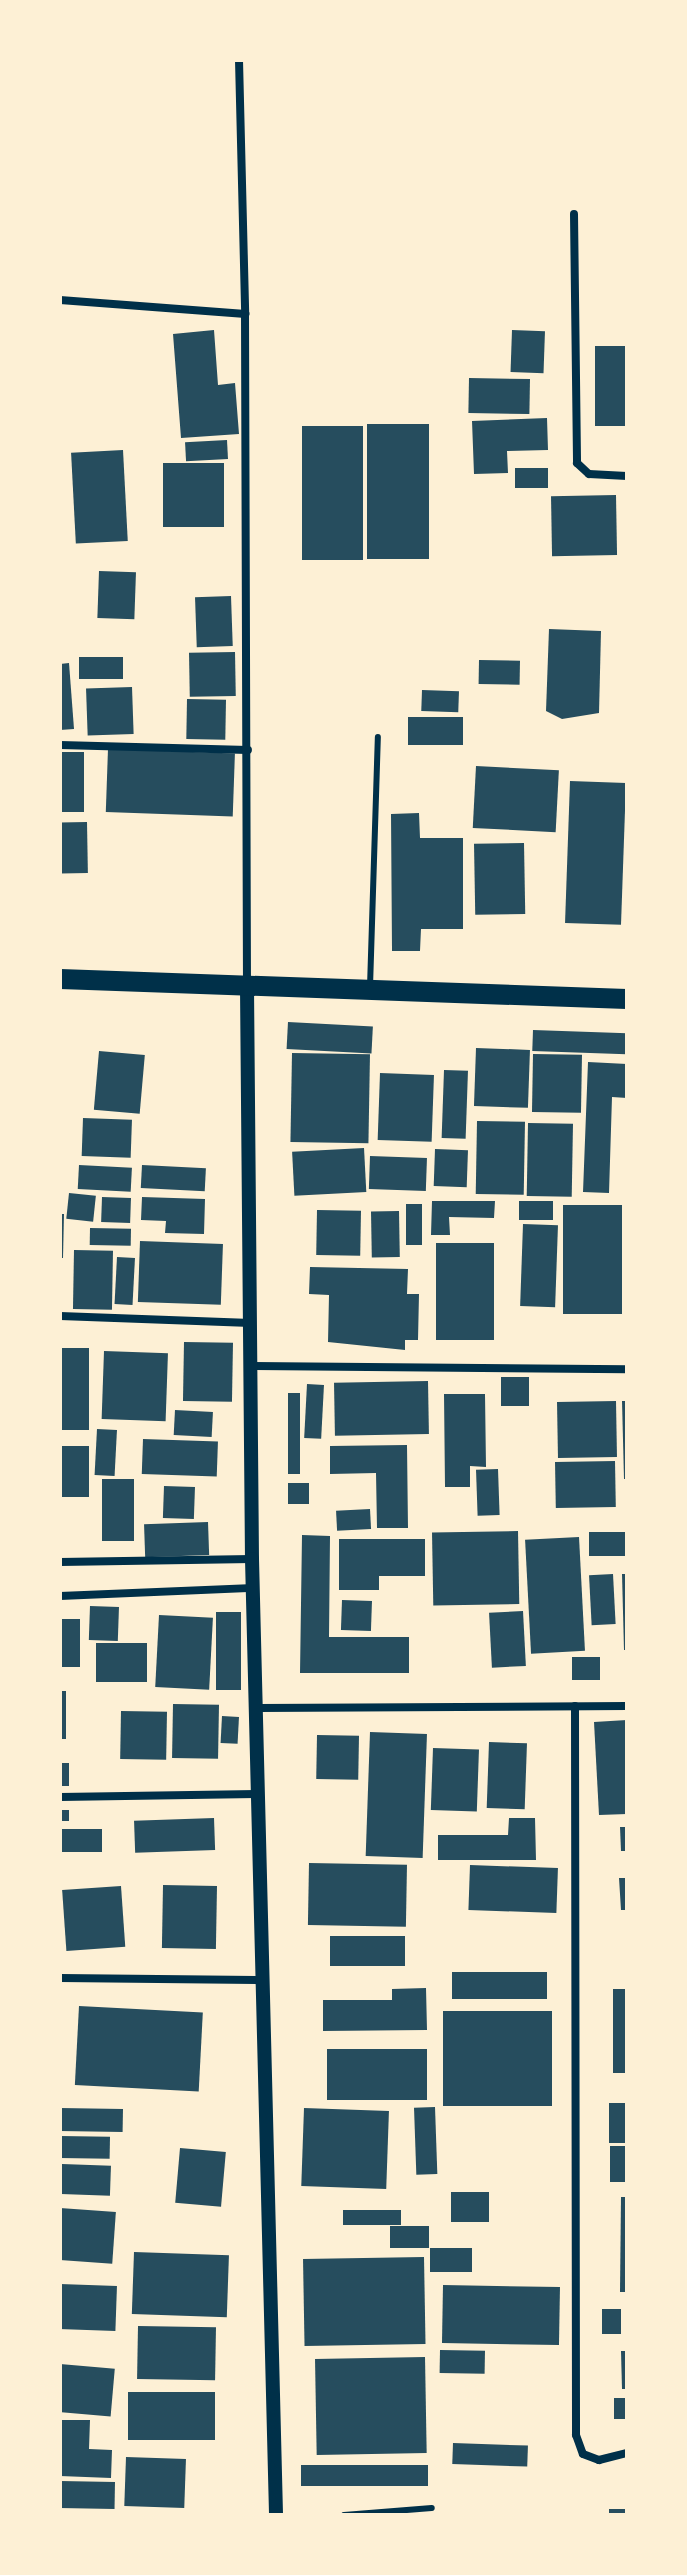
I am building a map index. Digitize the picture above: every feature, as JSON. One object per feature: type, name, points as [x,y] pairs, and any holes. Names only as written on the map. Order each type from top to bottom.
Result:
[{"type":"main road","points":[[60,979],[627,999]]},
{"type":"street","points":[[239,60],[245,314],[248,750],[243,987],[252,1323],[252,1559],[276,2515]]},
{"type":"street","points":[[574,214],[577,463],[589,474],[627,476]]},
{"type":"street","points":[[60,300],[245,314]]},
{"type":"street","points":[[60,745],[248,750]]},
{"type":"street","points":[[60,1316],[252,1323]]},
{"type":"street","points":[[251,1366],[627,1369]]},
{"type":"street","points":[[60,1562],[252,1559]]},
{"type":"street","points":[[60,1596],[254,1588]]},
{"type":"street","points":[[575,1706],[576,2435],[583,2454],[599,2460],[627,2453]]},
{"type":"street","points":[[258,1708],[627,1706]]},
{"type":"street","points":[[60,1797],[259,1794]]},
{"type":"street","points":[[60,1978],[263,1980]]},
{"type":"lane","points":[[369,991],[378,737]]},
{"type":"lane","points":[[344,2515],[432,2508]]},
{"type":"building","points":[[214,330],[218,385],[235,383],[239,434],[181,438],[173,334]]},
{"type":"building","points":[[512,330],[545,331],[544,373],[511,372]]},
{"type":"building","points":[[595,346],[627,346],[627,426],[595,426]]},
{"type":"building","points":[[469,378],[530,379],[529,414],[468,413]]},
{"type":"building","points":[[547,418],[548,450],[507,451],[508,473],[474,474],[472,421]]},
{"type":"building","points":[[367,424],[429,424],[429,559],[367,559]]},
{"type":"building","points":[[302,426],[363,426],[363,560],[302,560]]},
{"type":"building","points":[[227,440],[228,459],[186,461],[185,442]]},
{"type":"building","points":[[123,450],[128,541],[76,544],[71,453]]},
{"type":"building","points":[[163,463],[224,463],[224,527],[163,527]]},
{"type":"building","points":[[515,468],[548,468],[548,488],[515,488]]},
{"type":"building","points":[[616,495],[617,555],[552,556],[551,496]]},
{"type":"building","points":[[99,571],[136,572],[134,619],[97,618]]},
{"type":"building","points":[[231,596],[233,646],[197,647],[195,597]]},
{"type":"building","points":[[549,629],[601,631],[599,713],[562,719],[546,711]]},
{"type":"building","points":[[235,652],[236,696],[190,697],[189,653]]},
{"type":"building","points":[[79,657],[123,657],[123,679],[79,679]]},
{"type":"building","points":[[479,660],[520,661],[520,685],[479,684]]},
{"type":"building","points":[[69,663],[74,729],[60,730],[60,664]]},
{"type":"building","points":[[132,687],[134,734],[88,736],[86,689]]},
{"type":"building","points":[[422,690],[459,691],[458,712],[421,711]]},
{"type":"building","points":[[187,699],[226,700],[225,740],[186,739]]},
{"type":"building","points":[[408,717],[463,717],[463,745],[408,745]]},
{"type":"building","points":[[108,749],[235,753],[233,816],[106,812]]},
{"type":"building","points":[[61,752],[84,752],[84,812],[61,812]]},
{"type":"building","points":[[476,766],[559,770],[556,832],[473,828]]},
{"type":"building","points":[[570,781],[626,783],[621,925],[565,923]]},
{"type":"building","points":[[419,813],[420,838],[463,838],[463,929],[421,929],[420,951],[392,951],[391,814]]},
{"type":"building","points":[[60,822],[87,822],[88,873],[61,873]]},
{"type":"building","points":[[524,843],[525,914],[475,915],[474,844]]},
{"type":"building","points":[[288,1022],[373,1026],[371,1053],[287,1049]]},
{"type":"building","points":[[533,1030],[627,1033],[626,1054],[532,1051]]},
{"type":"building","points":[[476,1048],[530,1050],[528,1108],[474,1106]]},
{"type":"building","points":[[99,1051],[145,1055],[140,1114],[94,1110]]},
{"type":"building","points":[[292,1053],[370,1054],[368,1143],[290,1142]]},
{"type":"building","points":[[533,1054],[582,1055],[581,1113],[532,1112]]},
{"type":"building","points":[[588,1062],[627,1064],[627,1098],[612,1097],[609,1193],[583,1192]]},
{"type":"building","points":[[444,1070],[468,1071],[466,1139],[442,1138]]},
{"type":"building","points":[[380,1073],[434,1075],[432,1142],[378,1140]]},
{"type":"building","points":[[83,1118],[132,1120],[131,1158],[82,1156]]},
{"type":"building","points":[[477,1121],[525,1122],[524,1195],[476,1194]]},
{"type":"building","points":[[528,1123],[573,1124],[572,1197],[527,1196]]},
{"type":"building","points":[[364,1148],[366,1192],[294,1196],[292,1152]]},
{"type":"building","points":[[435,1149],[468,1150],[467,1187],[434,1186]]},
{"type":"building","points":[[370,1156],[427,1158],[426,1191],[369,1189]]},
{"type":"building","points":[[79,1165],[132,1168],[131,1192],[78,1189]]},
{"type":"building","points":[[142,1165],[206,1168],[205,1191],[141,1188]]},
{"type":"building","points":[[69,1193],[96,1196],[93,1222],[66,1219]]},
{"type":"building","points":[[102,1197],[131,1198],[130,1223],[101,1222]]},
{"type":"building","points":[[142,1197],[205,1199],[204,1234],[165,1233],[166,1221],[141,1220]]},
{"type":"building","points":[[432,1201],[495,1201],[494,1218],[449,1217],[450,1235],[431,1235]]},
{"type":"building","points":[[519,1201],[553,1201],[553,1220],[519,1220]]},
{"type":"building","points":[[406,1204],[422,1204],[422,1245],[406,1245]]},
{"type":"building","points":[[563,1205],[622,1205],[622,1314],[563,1314]]},
{"type":"building","points":[[317,1210],[361,1211],[360,1256],[316,1255]]},
{"type":"building","points":[[371,1211],[399,1211],[400,1257],[372,1257]]},
{"type":"building","points":[[60,1214],[64,1214],[63,1258],[60,1258]]},
{"type":"building","points":[[523,1224],[558,1225],[555,1307],[520,1306]]},
{"type":"building","points":[[90,1228],[131,1229],[131,1246],[90,1245]]},
{"type":"building","points":[[140,1241],[223,1244],[221,1305],[138,1302]]},
{"type":"building","points":[[436,1243],[494,1243],[494,1340],[436,1340]]},
{"type":"building","points":[[74,1250],[113,1251],[112,1310],[73,1309]]},
{"type":"building","points":[[117,1257],[135,1258],[133,1305],[115,1304]]},
{"type":"building","points":[[310,1267],[408,1269],[407,1294],[419,1294],[418,1340],[405,1340],[405,1350],[328,1342],[329,1295],[309,1294]]},
{"type":"building","points":[[184,1342],[233,1343],[232,1402],[183,1401]]},
{"type":"building","points":[[60,1348],[89,1348],[89,1430],[60,1430]]},
{"type":"building","points":[[104,1351],[168,1353],[166,1421],[102,1419]]},
{"type":"building","points":[[501,1377],[529,1377],[529,1406],[501,1406]]},
{"type":"building","points":[[428,1381],[429,1434],[335,1436],[334,1383]]},
{"type":"building","points":[[307,1384],[324,1385],[321,1439],[304,1438]]},
{"type":"building","points":[[288,1393],[300,1393],[300,1474],[288,1474]]},
{"type":"building","points":[[444,1394],[485,1394],[486,1467],[470,1466],[470,1487],[445,1487]]},
{"type":"building","points":[[616,1401],[617,1457],[558,1458],[557,1402]]},
{"type":"building","points":[[622,1401],[627,1401],[627,1479],[624,1479]]},
{"type":"building","points":[[175,1410],[213,1412],[212,1437],[174,1435]]},
{"type":"building","points":[[97,1429],[117,1430],[115,1476],[95,1475]]},
{"type":"building","points":[[143,1439],[218,1442],[217,1477],[142,1474]]},
{"type":"building","points":[[407,1445],[408,1528],[377,1528],[376,1473],[330,1474],[330,1446]]},
{"type":"building","points":[[60,1446],[89,1446],[89,1497],[60,1497]]},
{"type":"building","points":[[615,1461],[616,1507],[556,1508],[555,1462]]},
{"type":"building","points":[[498,1469],[500,1515],[478,1516],[476,1470]]},
{"type":"building","points":[[102,1479],[134,1479],[134,1541],[102,1541]]},
{"type":"building","points":[[288,1483],[309,1483],[309,1504],[288,1504]]},
{"type":"building","points":[[164,1486],[195,1487],[194,1519],[163,1518]]},
{"type":"building","points":[[370,1509],[371,1529],[337,1531],[336,1511]]},
{"type":"building","points":[[208,1522],[209,1555],[145,1557],[144,1524]]},
{"type":"building","points":[[518,1531],[519,1604],[433,1605],[432,1533]]},
{"type":"building","points":[[589,1532],[627,1532],[627,1556],[589,1556]]},
{"type":"building","points":[[302,1535],[330,1536],[329,1637],[409,1637],[409,1673],[300,1673]]},
{"type":"building","points":[[579,1537],[585,1651],[531,1654],[525,1540]]},
{"type":"building","points":[[339,1539],[425,1539],[425,1576],[379,1576],[379,1590],[339,1590]]},
{"type":"building","points":[[613,1574],[616,1624],[592,1625],[589,1575]]},
{"type":"building","points":[[622,1574],[627,1574],[627,1650],[624,1650]]},
{"type":"building","points":[[342,1600],[372,1601],[371,1631],[341,1630]]},
{"type":"building","points":[[90,1606],[119,1607],[118,1641],[89,1640]]},
{"type":"building","points":[[523,1611],[526,1666],[492,1668],[489,1613]]},
{"type":"building","points":[[216,1612],[241,1612],[241,1690],[216,1690]]},
{"type":"building","points":[[159,1615],[213,1618],[209,1690],[155,1687]]},
{"type":"building","points":[[60,1619],[80,1619],[80,1667],[60,1667]]},
{"type":"building","points":[[96,1643],[147,1643],[147,1682],[96,1682]]},
{"type":"building","points":[[572,1657],[600,1657],[600,1680],[572,1680]]},
{"type":"building","points":[[60,1691],[66,1691],[66,1739],[60,1739]]},
{"type":"building","points":[[173,1704],[219,1705],[218,1759],[172,1758]]},
{"type":"building","points":[[121,1711],[167,1712],[166,1760],[120,1759]]},
{"type":"building","points":[[222,1716],[239,1717],[238,1744],[221,1743]]},
{"type":"building","points":[[627,1720],[627,1814],[599,1815],[594,1722]]},
{"type":"building","points":[[370,1732],[427,1734],[423,1858],[366,1856]]},
{"type":"building","points":[[317,1735],[359,1736],[358,1780],[316,1779]]},
{"type":"building","points":[[489,1742],[527,1743],[525,1809],[487,1808]]},
{"type":"building","points":[[433,1748],[479,1750],[477,1812],[431,1810]]},
{"type":"building","points":[[60,1763],[69,1763],[69,1786],[60,1786]]},
{"type":"building","points":[[60,1810],[69,1810],[69,1821],[60,1821]]},
{"type":"building","points":[[214,1818],[215,1850],[135,1853],[134,1821]]},
{"type":"building","points":[[509,1818],[535,1818],[536,1860],[438,1860],[438,1835],[508,1835]]},
{"type":"building","points":[[620,1827],[627,1827],[627,1851],[621,1851]]},
{"type":"building","points":[[60,1829],[102,1829],[102,1852],[60,1852]]},
{"type":"building","points":[[309,1863],[407,1865],[406,1927],[308,1925]]},
{"type":"building","points":[[470,1865],[558,1868],[556,1913],[468,1910]]},
{"type":"building","points":[[619,1878],[627,1878],[627,1910],[621,1910]]},
{"type":"building","points":[[163,1885],[217,1886],[216,1949],[162,1948]]},
{"type":"building","points":[[121,1886],[125,1947],[66,1951],[62,1890]]},
{"type":"building","points":[[330,1936],[405,1936],[405,1966],[330,1966]]},
{"type":"building","points":[[452,1972],[547,1972],[547,1999],[452,1999]]},
{"type":"building","points":[[426,1988],[427,2030],[323,2031],[323,2000],[392,2000],[392,1989]]},
{"type":"building","points":[[613,1989],[627,1989],[627,2073],[613,2073]]},
{"type":"building","points":[[79,2006],[203,2012],[199,2091],[75,2085]]},
{"type":"building","points":[[443,2011],[552,2011],[552,2106],[443,2106]]},
{"type":"building","points":[[327,2049],[427,2049],[427,2100],[327,2100]]},
{"type":"building","points":[[609,2103],[627,2103],[627,2143],[609,2143]]},
{"type":"building","points":[[435,2107],[437,2174],[416,2175],[414,2108]]},
{"type":"building","points":[[60,2108],[123,2109],[123,2132],[60,2131]]},
{"type":"building","points":[[304,2108],[389,2111],[386,2189],[301,2186]]},
{"type":"building","points":[[60,2136],[110,2137],[110,2159],[60,2158]]},
{"type":"building","points":[[610,2146],[627,2146],[627,2182],[610,2182]]},
{"type":"building","points":[[180,2148],[226,2152],[221,2207],[175,2203]]},
{"type":"building","points":[[62,2164],[111,2166],[110,2196],[61,2194]]},
{"type":"building","points":[[451,2192],[489,2192],[489,2222],[451,2222]]},
{"type":"building","points":[[621,2197],[627,2197],[627,2292],[620,2292]]},
{"type":"building","points":[[60,2208],[116,2212],[112,2264],[60,2260]]},
{"type":"building","points":[[343,2210],[401,2210],[401,2225],[343,2225]]},
{"type":"building","points":[[390,2226],[429,2226],[429,2248],[390,2248]]},
{"type":"building","points":[[430,2248],[472,2248],[472,2272],[430,2272]]},
{"type":"building","points":[[134,2252],[229,2255],[227,2317],[132,2314]]},
{"type":"building","points":[[424,2257],[426,2344],[305,2346],[303,2259]]},
{"type":"building","points":[[60,2284],[117,2286],[115,2331],[60,2329]]},
{"type":"building","points":[[443,2285],[560,2287],[559,2345],[442,2343]]},
{"type":"building","points":[[602,2309],[621,2309],[621,2334],[602,2334]]},
{"type":"building","points":[[138,2326],[216,2327],[215,2380],[137,2379]]},
{"type":"building","points":[[440,2350],[485,2351],[485,2374],[440,2373]]},
{"type":"building","points":[[621,2351],[627,2351],[627,2389],[622,2389]]},
{"type":"building","points":[[425,2357],[427,2453],[317,2455],[315,2359]]},
{"type":"building","points":[[60,2364],[115,2369],[111,2417],[60,2412]]},
{"type":"building","points":[[128,2392],[215,2392],[215,2440],[128,2440]]},
{"type":"building","points":[[614,2398],[627,2398],[627,2419],[614,2419]]},
{"type":"building","points":[[60,2420],[90,2420],[89,2449],[112,2450],[111,2478],[60,2476]]},
{"type":"building","points":[[453,2443],[528,2446],[527,2467],[452,2464]]},
{"type":"building","points":[[126,2457],[186,2459],[184,2508],[124,2506]]},
{"type":"building","points":[[301,2465],[428,2465],[428,2486],[301,2486]]},
{"type":"building","points":[[60,2481],[115,2482],[115,2509],[60,2508]]},
{"type":"building","points":[[609,2509],[627,2509],[627,2515],[609,2515]]}]
